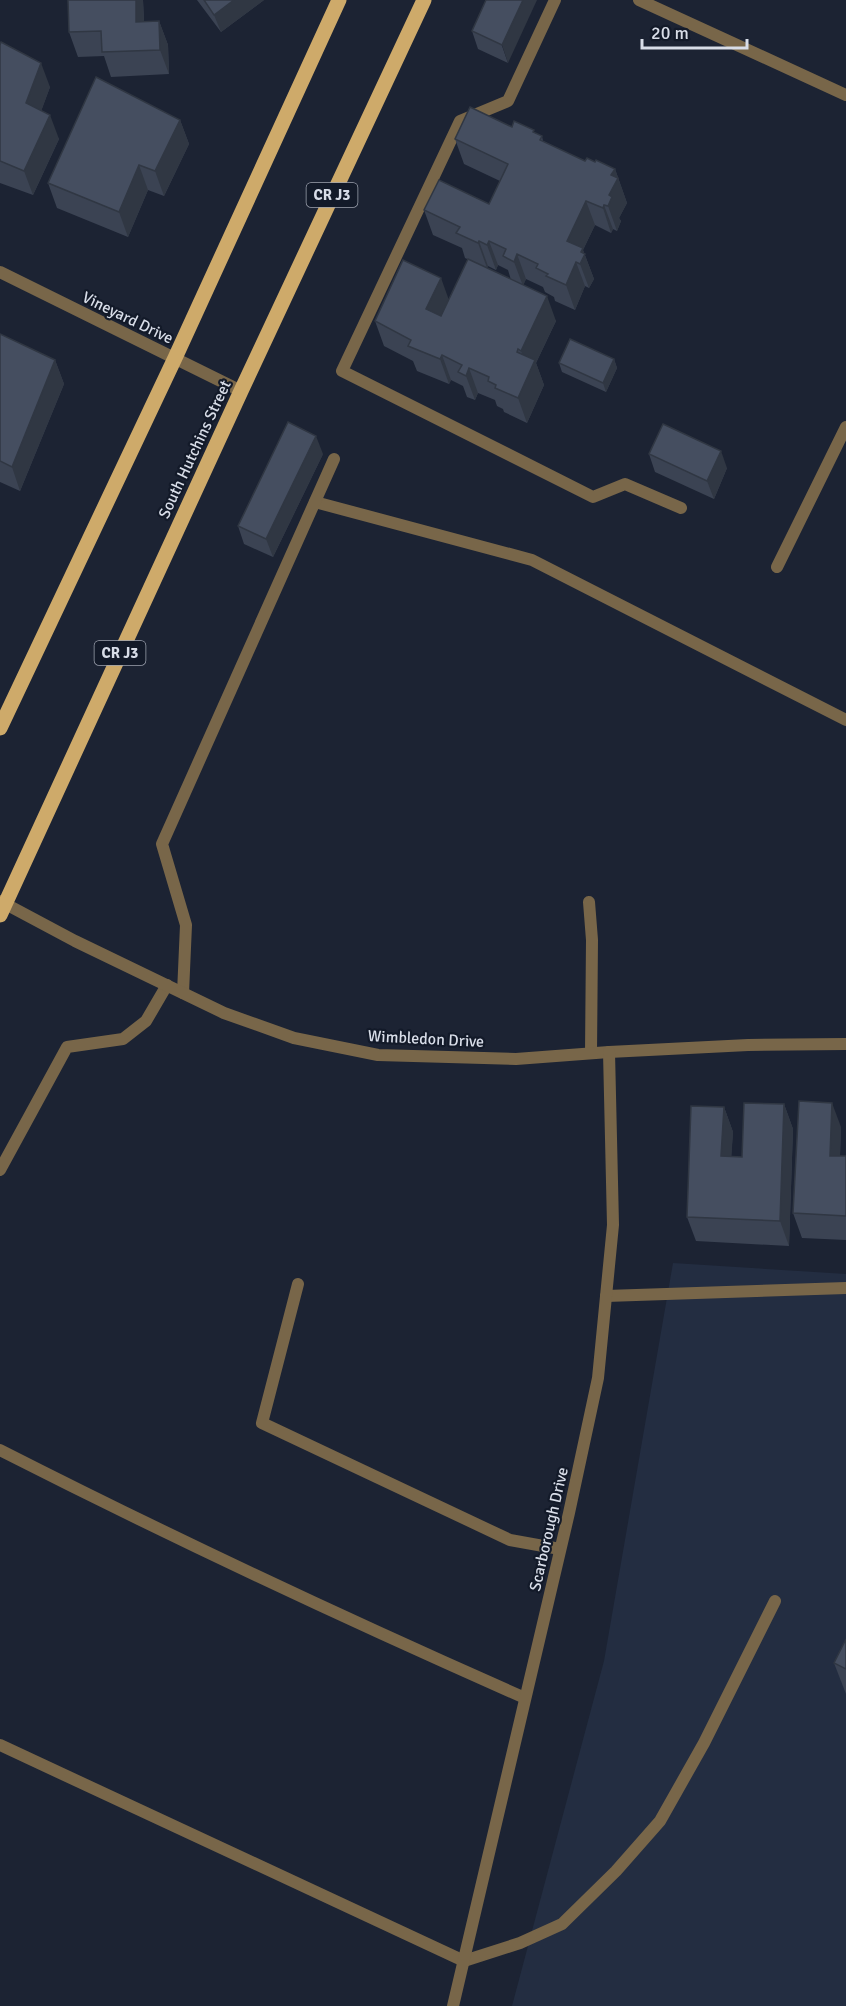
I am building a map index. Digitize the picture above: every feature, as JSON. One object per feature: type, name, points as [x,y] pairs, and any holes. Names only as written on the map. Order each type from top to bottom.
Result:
[{"type":"main road","points":[[0,728],[175,358],[339,0]]},
{"type":"main road","name":"South Hutchins Street","points":[[2,906],[424,0]]},
{"type":"street","points":[[555,0],[508,101],[460,121],[342,371],[593,497],[626,484],[681,508]]},
{"type":"street","points":[[639,0],[846,95]]},
{"type":"street","name":"Vineyard Drive","points":[[0,272],[240,391]]},
{"type":"street","points":[[777,567],[846,426]]},
{"type":"street","points":[[183,993],[186,925],[162,844],[334,459]]},
{"type":"street","points":[[315,502],[532,560],[846,720]]},
{"type":"street","points":[[589,902],[592,940],[591,1053]]},
{"type":"street","name":"Wimbledon Drive","points":[[2,906],[224,1013],[294,1038],[378,1055],[516,1059],[748,1045],[846,1044]]},
{"type":"street","points":[[0,1170],[67,1047],[123,1039],[146,1021],[167,985]]},
{"type":"street","name":"Scarborough Drive","points":[[453,2006],[598,1378],[613,1225],[609,1052]]},
{"type":"street","points":[[298,1284],[261,1423],[510,1540],[560,1549]]},
{"type":"street","points":[[606,1296],[846,1288]]},
{"type":"street","points":[[0,1450],[116,1509],[425,1654],[525,1698]]},
{"type":"street","points":[[0,1745],[464,1961],[520,1943],[562,1924],[616,1871],[660,1821],[704,1743],[775,1601]]},
{"type":"shaded area","points":[[673,1263],[846,1274],[846,2006],[512,2006],[604,1661]]},
{"type":"building","points":[[68,0],[136,0],[136,22],[159,21],[160,50],[102,52],[101,31],[69,32]]},
{"type":"building","points":[[204,0],[234,0],[214,15]]},
{"type":"building","points":[[486,0],[523,0],[502,45],[472,31]]},
{"type":"building","points":[[1,42],[41,63],[26,103],[50,115],[24,171],[0,161]]},
{"type":"building","points":[[96,77],[180,120],[155,171],[139,165],[119,212],[48,183]]},
{"type":"building","points":[[470,107],[512,127],[514,121],[534,130],[533,132],[542,136],[540,140],[585,161],[587,158],[595,162],[596,160],[615,169],[611,175],[618,178],[609,195],[612,197],[608,206],[604,205],[603,208],[586,201],[567,241],[583,248],[581,252],[585,254],[580,264],[576,262],[566,285],[546,276],[548,274],[536,268],[538,264],[517,254],[514,262],[503,256],[506,249],[489,241],[487,245],[479,241],[478,243],[456,233],[460,227],[424,210],[439,180],[489,204],[508,164],[455,139]]},
{"type":"building","points":[[468,259],[547,296],[521,351],[518,349],[517,352],[535,360],[518,398],[495,388],[496,385],[488,381],[489,377],[469,368],[466,376],[458,372],[462,365],[442,355],[440,359],[408,346],[411,340],[375,321],[403,260],[441,278],[426,309],[441,316]]},
{"type":"building","points":[[0,334],[55,360],[12,467],[0,461]]},
{"type":"building","points":[[570,339],[614,359],[603,383],[559,363]]},
{"type":"building","points":[[288,422],[316,436],[266,539],[238,526]]},
{"type":"building","points":[[663,424],[721,451],[707,481],[649,454]]},
{"type":"building","points":[[799,1101],[832,1103],[830,1156],[846,1156],[846,1216],[793,1213]]},
{"type":"building","points":[[744,1103],[784,1104],[780,1221],[687,1217],[691,1106],[724,1107],[721,1156],[742,1157]]},
{"type":"building","points":[[846,1639],[846,1669],[834,1663]]}]
